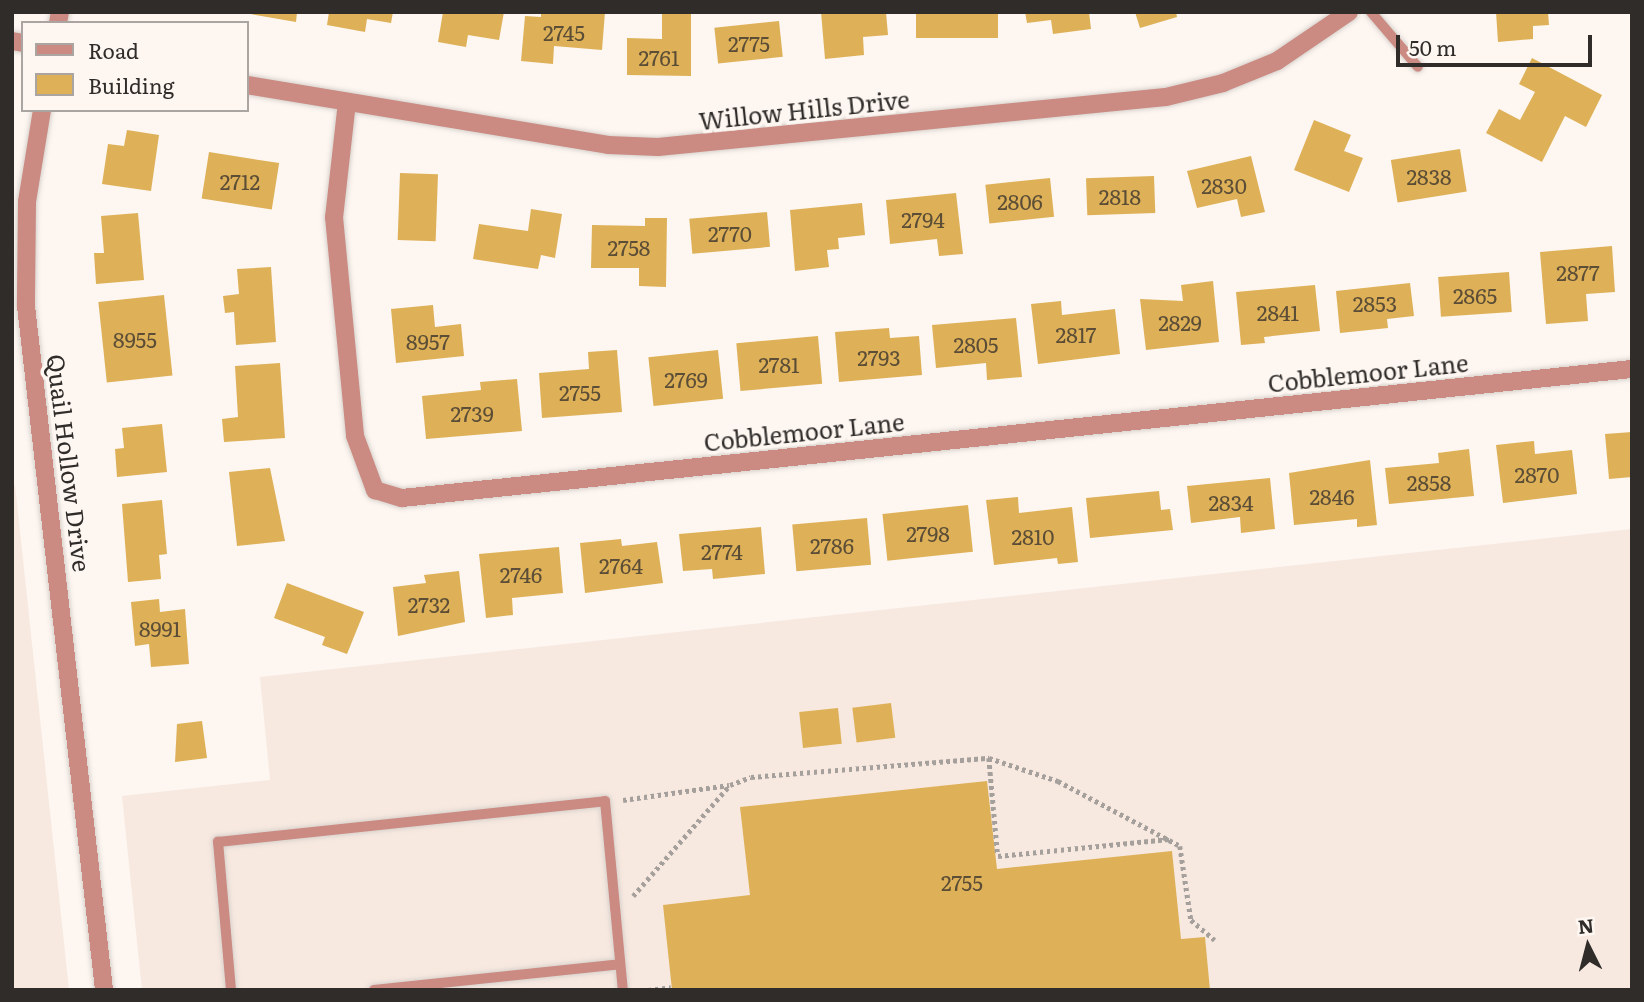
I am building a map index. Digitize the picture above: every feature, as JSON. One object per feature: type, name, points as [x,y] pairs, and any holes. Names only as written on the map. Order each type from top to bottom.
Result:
[{"type":"street","name":"Willow Hills Drive","points":[[248,85],[608,145],[701,144],[1166,97],[1223,83],[1277,61],[1349,12]]},
{"type":"street","name":"Cobblemoor Lane","points":[[347,102],[334,217],[355,436],[375,490],[402,498],[1632,369]]},
{"type":"street","name":"Quail Hollow Drive","points":[[42,112],[27,202],[26,306],[104,990]]},
{"type":"lane","points":[[1371,12],[1419,66]]},
{"type":"lane","points":[[230,990],[218,842],[605,801],[623,990]]},
{"type":"lane","points":[[374,990],[620,964]]},
{"type":"path","points":[[989,758],[998,856],[1170,839]]},
{"type":"path","points":[[619,801],[730,785],[751,777],[989,758],[1058,781],[1180,846],[1191,920],[1215,940]]},
{"type":"path","points":[[630,899],[730,785]]},
{"type":"path","points":[[648,990],[671,986]]},
{"type":"shaded area","points":[[12,485],[15,485],[69,990],[12,990]]},
{"type":"shaded area","points":[[1632,529],[1632,990],[142,990],[122,796],[270,780],[260,677]]},
{"type":"building","points":[[239,12],[297,12],[296,22]]},
{"type":"building","points":[[329,12],[393,12],[391,23],[367,19],[365,32],[327,25]]},
{"type":"building","points":[[443,12],[504,12],[499,40],[468,35],[466,47],[438,42]]},
{"type":"building","points":[[541,12],[605,12],[602,50],[554,46],[553,64],[521,61],[525,16],[541,17]]},
{"type":"building","points":[[662,12],[691,12],[691,76],[627,75],[627,38],[662,39]]},
{"type":"building","points":[[821,12],[886,12],[888,35],[863,37],[864,55],[825,59]]},
{"type":"building","points":[[916,12],[998,12],[998,38],[916,38]]},
{"type":"building","points":[[1025,12],[1089,12],[1091,29],[1053,34],[1051,20],[1027,23]]},
{"type":"building","points":[[1135,12],[1176,12],[1177,17],[1140,28]]},
{"type":"building","points":[[1496,12],[1548,12],[1549,25],[1533,26],[1533,39],[1498,42]]},
{"type":"building","points":[[779,21],[783,57],[718,64],[714,28]]},
{"type":"building","points":[[1532,58],[1602,95],[1586,127],[1565,116],[1542,162],[1486,133],[1499,109],[1520,120],[1535,92],[1519,84]]},
{"type":"building","points":[[1314,120],[1351,135],[1344,151],[1363,158],[1349,192],[1294,170]]},
{"type":"building","points":[[127,130],[159,135],[151,191],[102,184],[108,144],[124,146]]},
{"type":"building","points":[[1460,149],[1467,191],[1398,202],[1391,160]]},
{"type":"building","points":[[209,152],[279,163],[272,210],[202,198]]},
{"type":"building","points":[[1251,156],[1265,212],[1241,217],[1237,199],[1197,208],[1187,171]]},
{"type":"building","points":[[400,173],[438,174],[436,241],[398,240]]},
{"type":"building","points":[[1154,176],[1155,213],[1087,215],[1086,178]]},
{"type":"building","points":[[1050,178],[1054,217],[989,224],[985,185]]},
{"type":"building","points":[[956,193],[963,254],[939,256],[937,239],[890,244],[886,200]]},
{"type":"building","points":[[862,203],[865,235],[838,238],[839,249],[827,250],[829,267],[795,271],[790,210]]},
{"type":"building","points":[[531,209],[562,214],[555,258],[541,255],[538,269],[473,259],[479,224],[528,231]]},
{"type":"building","points":[[767,212],[770,247],[692,254],[689,219]]},
{"type":"building","points":[[138,213],[144,280],[96,284],[94,253],[104,253],[101,216]]},
{"type":"building","points":[[645,218],[667,218],[666,287],[639,286],[639,268],[591,268],[592,225],[645,226]]},
{"type":"building","points":[[1612,246],[1615,292],[1586,294],[1588,321],[1546,324],[1540,252]]},
{"type":"building","points":[[271,267],[276,342],[236,345],[234,312],[225,313],[223,296],[239,294],[237,269]]},
{"type":"building","points":[[1509,272],[1512,312],[1441,317],[1438,277]]},
{"type":"building","points":[[1213,281],[1219,342],[1146,350],[1140,299],[1183,301],[1181,285]]},
{"type":"building","points":[[1410,283],[1414,316],[1387,319],[1388,328],[1340,333],[1336,291]]},
{"type":"building","points":[[1315,285],[1320,331],[1264,337],[1265,343],[1241,345],[1236,292]]},
{"type":"building","points":[[164,295],[172,376],[107,382],[98,302]]},
{"type":"building","points":[[1061,301],[1062,315],[1115,309],[1120,354],[1038,364],[1031,304]]},
{"type":"building","points":[[433,305],[435,327],[461,324],[464,356],[396,363],[391,309]]},
{"type":"building","points":[[1016,318],[1022,377],[987,380],[986,363],[936,368],[932,325]]},
{"type":"building","points":[[889,328],[890,338],[919,336],[922,375],[839,382],[835,332]]},
{"type":"building","points":[[818,336],[822,384],[740,391],[736,343]]},
{"type":"building","points":[[617,350],[622,412],[542,418],[539,373],[589,369],[588,352]]},
{"type":"building","points":[[718,350],[723,399],[654,406],[648,357]]},
{"type":"building","points":[[280,363],[285,438],[224,442],[222,419],[238,417],[235,366]]},
{"type":"building","points":[[517,379],[522,431],[426,439],[422,396],[481,390],[480,382]]},
{"type":"building","points":[[162,424],[167,472],[117,477],[115,449],[124,448],[122,428]]},
{"type":"building","points":[[1632,432],[1632,477],[1609,479],[1605,434]]},
{"type":"building","points":[[1534,441],[1535,454],[1572,450],[1577,494],[1503,503],[1496,445]]},
{"type":"building","points":[[1469,449],[1474,496],[1389,504],[1385,468],[1439,463],[1438,453]]},
{"type":"building","points":[[1370,460],[1377,525],[1357,527],[1357,519],[1294,525],[1289,473]]},
{"type":"building","points":[[270,468],[285,541],[237,546],[229,472]]},
{"type":"building","points":[[1270,478],[1275,529],[1241,533],[1240,517],[1191,523],[1187,486]]},
{"type":"building","points":[[1159,491],[1161,510],[1170,509],[1173,530],[1090,538],[1086,498]]},
{"type":"building","points":[[1018,497],[1019,513],[1072,507],[1078,562],[1058,564],[1057,558],[994,565],[986,500]]},
{"type":"building","points":[[162,500],[167,554],[159,555],[161,579],[128,582],[122,504]]},
{"type":"building","points":[[968,505],[973,552],[887,561],[882,514]]},
{"type":"building","points":[[867,518],[871,565],[796,571],[792,525]]},
{"type":"building","points":[[761,527],[765,574],[713,579],[712,569],[683,571],[679,534]]},
{"type":"building","points":[[621,539],[622,546],[657,542],[663,583],[585,593],[580,543]]},
{"type":"building","points":[[559,547],[563,593],[512,598],[513,615],[486,618],[479,554]]},
{"type":"building","points":[[459,571],[465,622],[398,636],[393,587],[426,583],[424,575]]},
{"type":"building","points":[[287,583],[364,612],[347,654],[322,645],[325,637],[274,618]]},
{"type":"building","points":[[159,599],[160,612],[185,609],[189,664],[151,667],[149,644],[135,646],[131,602]]},
{"type":"building","points":[[891,703],[895,738],[857,742],[852,708]]},
{"type":"building","points":[[838,708],[842,744],[803,748],[799,712]]},
{"type":"building","points":[[202,721],[207,758],[175,762],[177,724]]},
{"type":"building","points":[[987,781],[997,869],[1172,851],[1181,939],[1205,937],[1210,990],[672,990],[663,905],[750,895],[740,807]]}]
